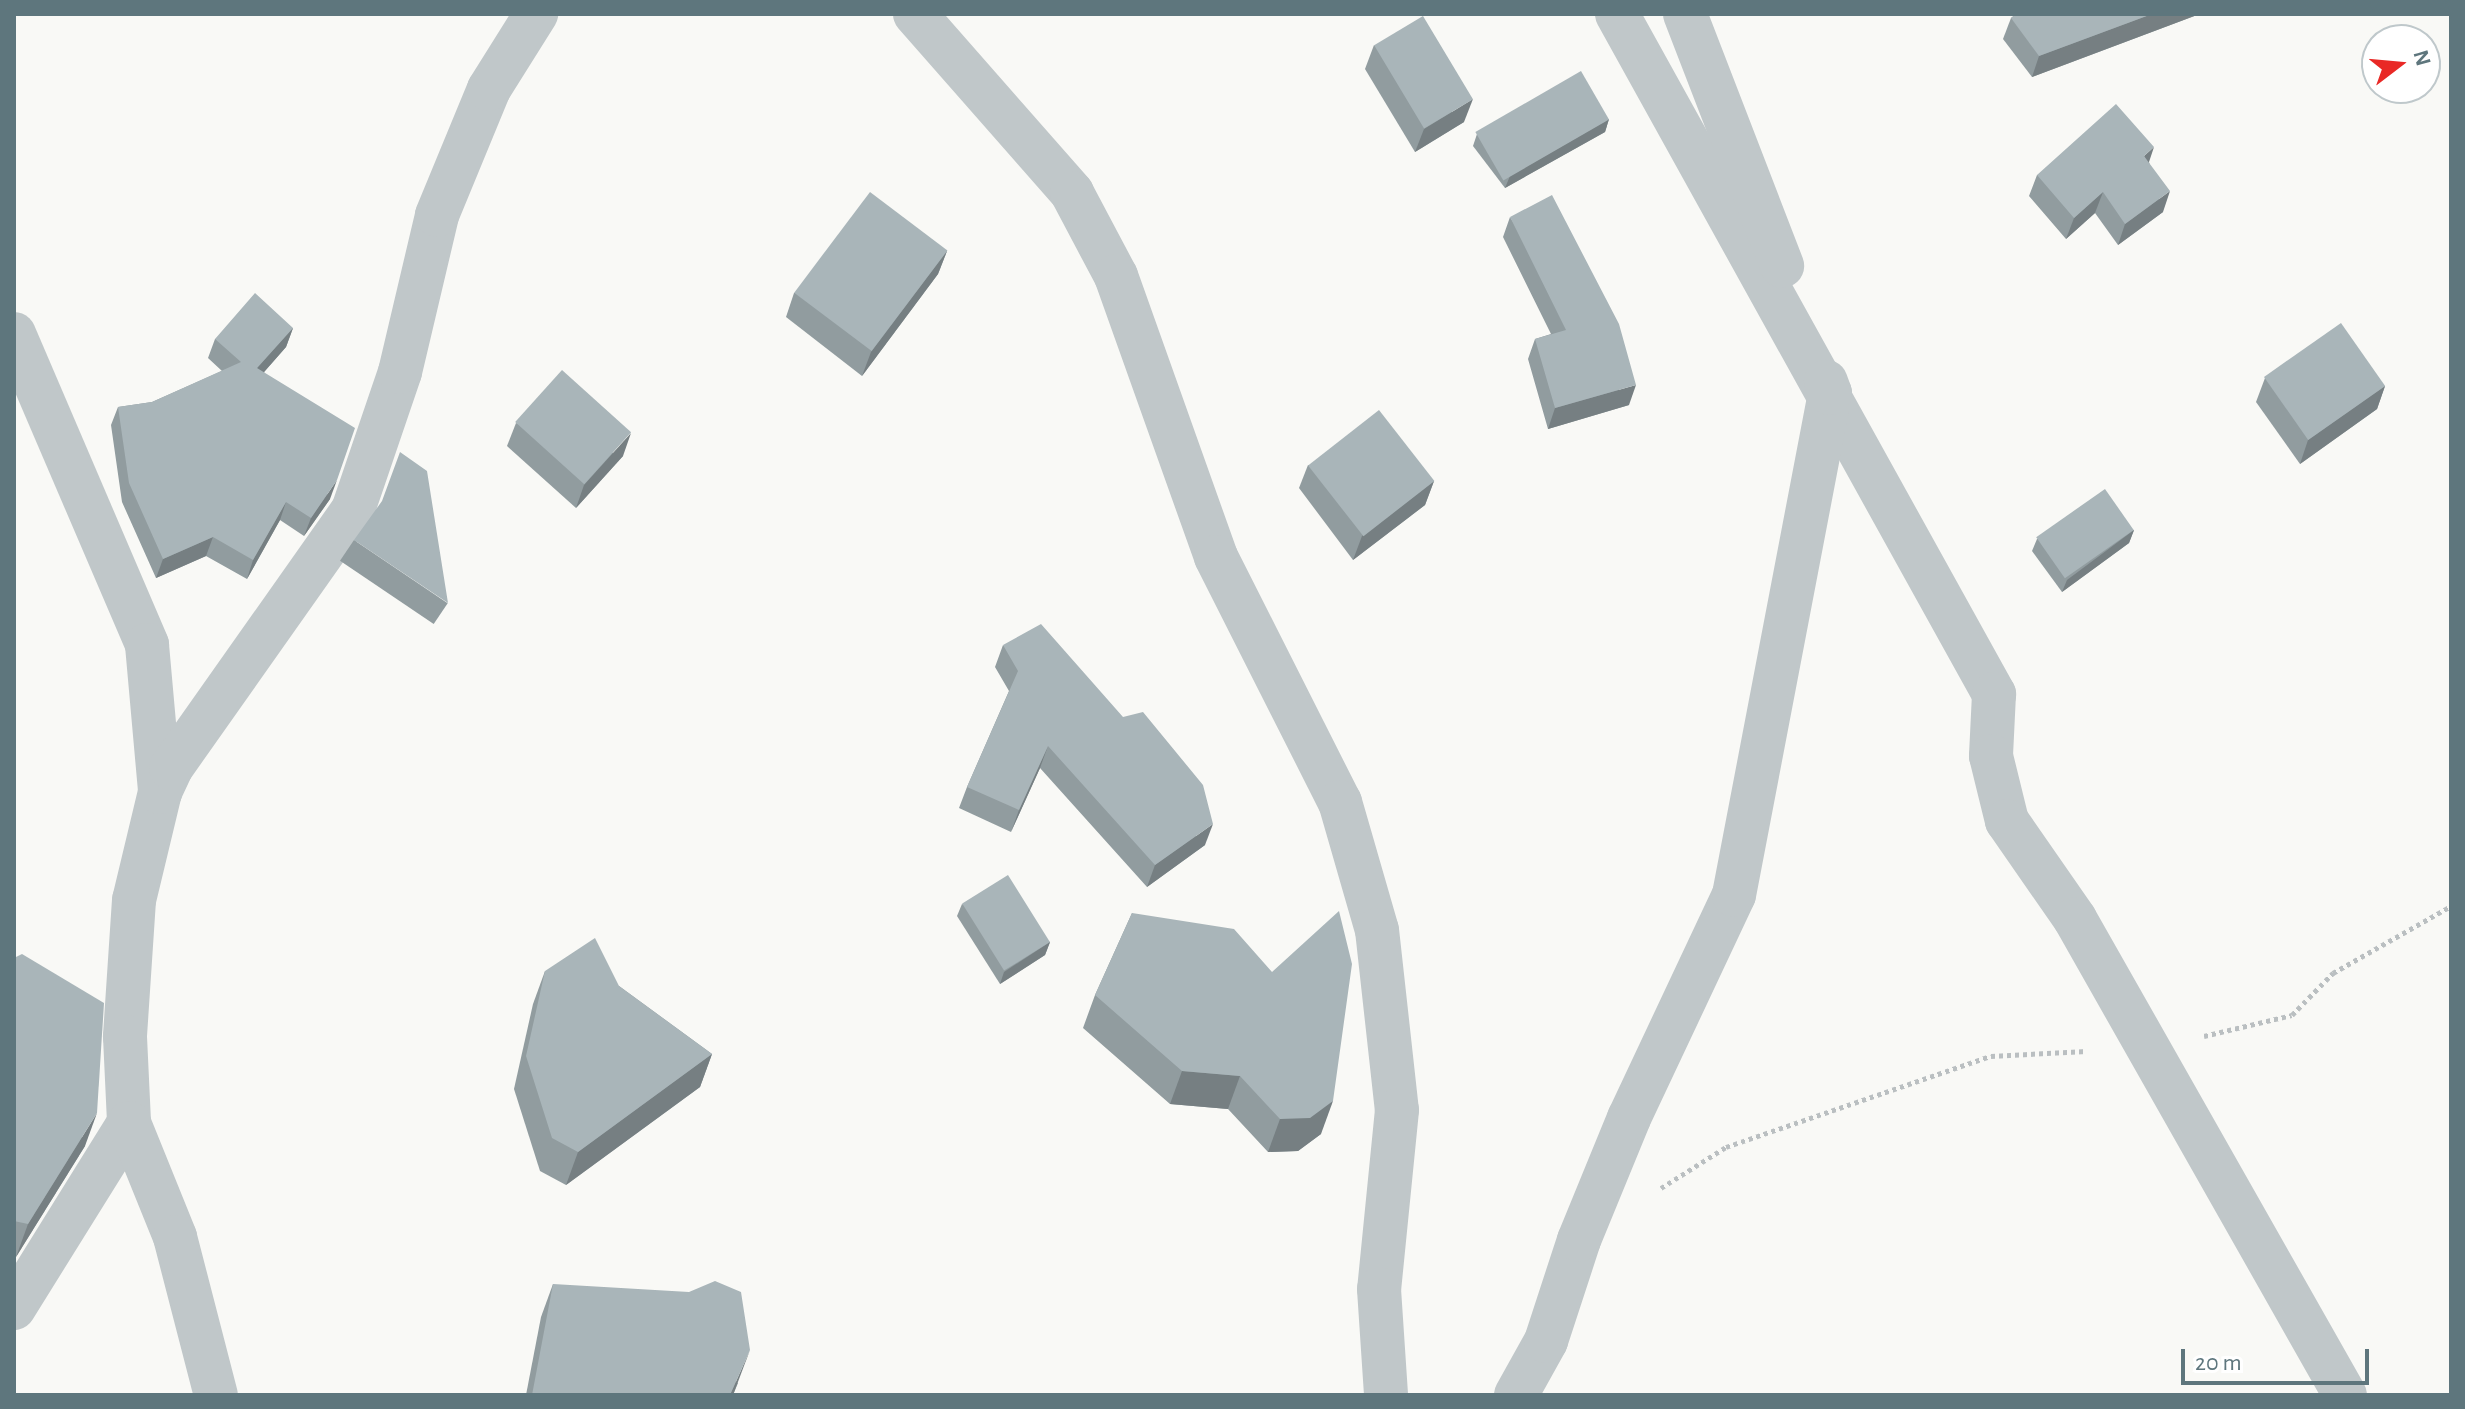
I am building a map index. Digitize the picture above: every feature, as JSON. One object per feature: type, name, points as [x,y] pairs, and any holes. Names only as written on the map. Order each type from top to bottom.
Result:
[{"type":"street","points":[[216,1395],[175,1237],[129,1123],[125,1037],[134,900],[160,792],[171,768],[353,510],[400,372],[437,215],[489,89],[536,14]]},
{"type":"street","points":[[915,14],[1072,193],[1116,276],[1216,557],[1340,802],[1377,930],[1397,1110],[1379,1289],[1386,1395]]},
{"type":"street","points":[[1617,14],[1830,393],[1994,694],[1991,756],[2007,821],[2075,919],[2345,1395]]},
{"type":"street","points":[[1516,1395],[1546,1341],[1579,1240],[1629,1118],[1734,895],[1830,393],[1685,14]]},
{"type":"street","points":[[14,334],[147,645],[160,792]]},
{"type":"street","points":[[14,1308],[129,1123]]},
{"type":"path","points":[[1659,1189],[1726,1147],[1991,1056],[2150,1049],[2292,1015],[2333,973],[2451,906]]},
{"type":"building","points":[[2016,14],[2152,14],[2039,56],[2011,18]]},
{"type":"building","points":[[1423,16],[1473,99],[1424,129],[1374,45]]},
{"type":"building","points":[[1581,71],[1609,119],[1503,180],[1475,132]]},
{"type":"building","points":[[2116,104],[2154,147],[2144,156],[2170,191],[2125,224],[2103,192],[2074,218],[2037,175]]},
{"type":"building","points":[[870,192],[947,250],[872,351],[794,293]]},
{"type":"building","points":[[1552,195],[1619,324],[1636,385],[1555,408],[1535,339],[1566,330],[1510,217]]},
{"type":"building","points":[[255,293],[293,328],[257,368],[355,428],[337,480],[311,518],[286,502],[253,560],[213,537],[163,559],[129,483],[118,407],[152,402],[241,362],[215,339]]},
{"type":"building","points":[[2341,323],[2385,386],[2308,440],[2264,377]]},
{"type":"building","points":[[562,370],[631,432],[584,484],[515,422]]},
{"type":"building","points":[[1379,410],[1434,481],[1363,536],[1308,465]]},
{"type":"building","points":[[400,452],[427,471],[448,603],[354,540],[382,501]]},
{"type":"building","points":[[2105,489],[2134,530],[2065,578],[2036,537]]},
{"type":"building","points":[[1041,624],[1123,717],[1143,712],[1203,785],[1213,824],[1155,865],[1048,746],[1019,810],[967,787],[1018,671],[1003,645]]},
{"type":"building","points":[[1008,875],[1050,942],[1004,971],[962,904]]},
{"type":"building","points":[[1339,911],[1352,964],[1333,1101],[1310,1118],[1280,1119],[1240,1076],[1182,1071],[1095,995],[1132,913],[1234,929],[1272,972]]},
{"type":"building","points":[[595,938],[619,986],[712,1054],[578,1152],[552,1138],[526,1056],[545,971]]},
{"type":"building","points":[[22,954],[104,1003],[97,1113],[28,1224],[14,1221],[14,958]]},
{"type":"building","points":[[715,1281],[741,1292],[750,1350],[730,1395],[532,1395],[553,1284],[689,1292]]}]
